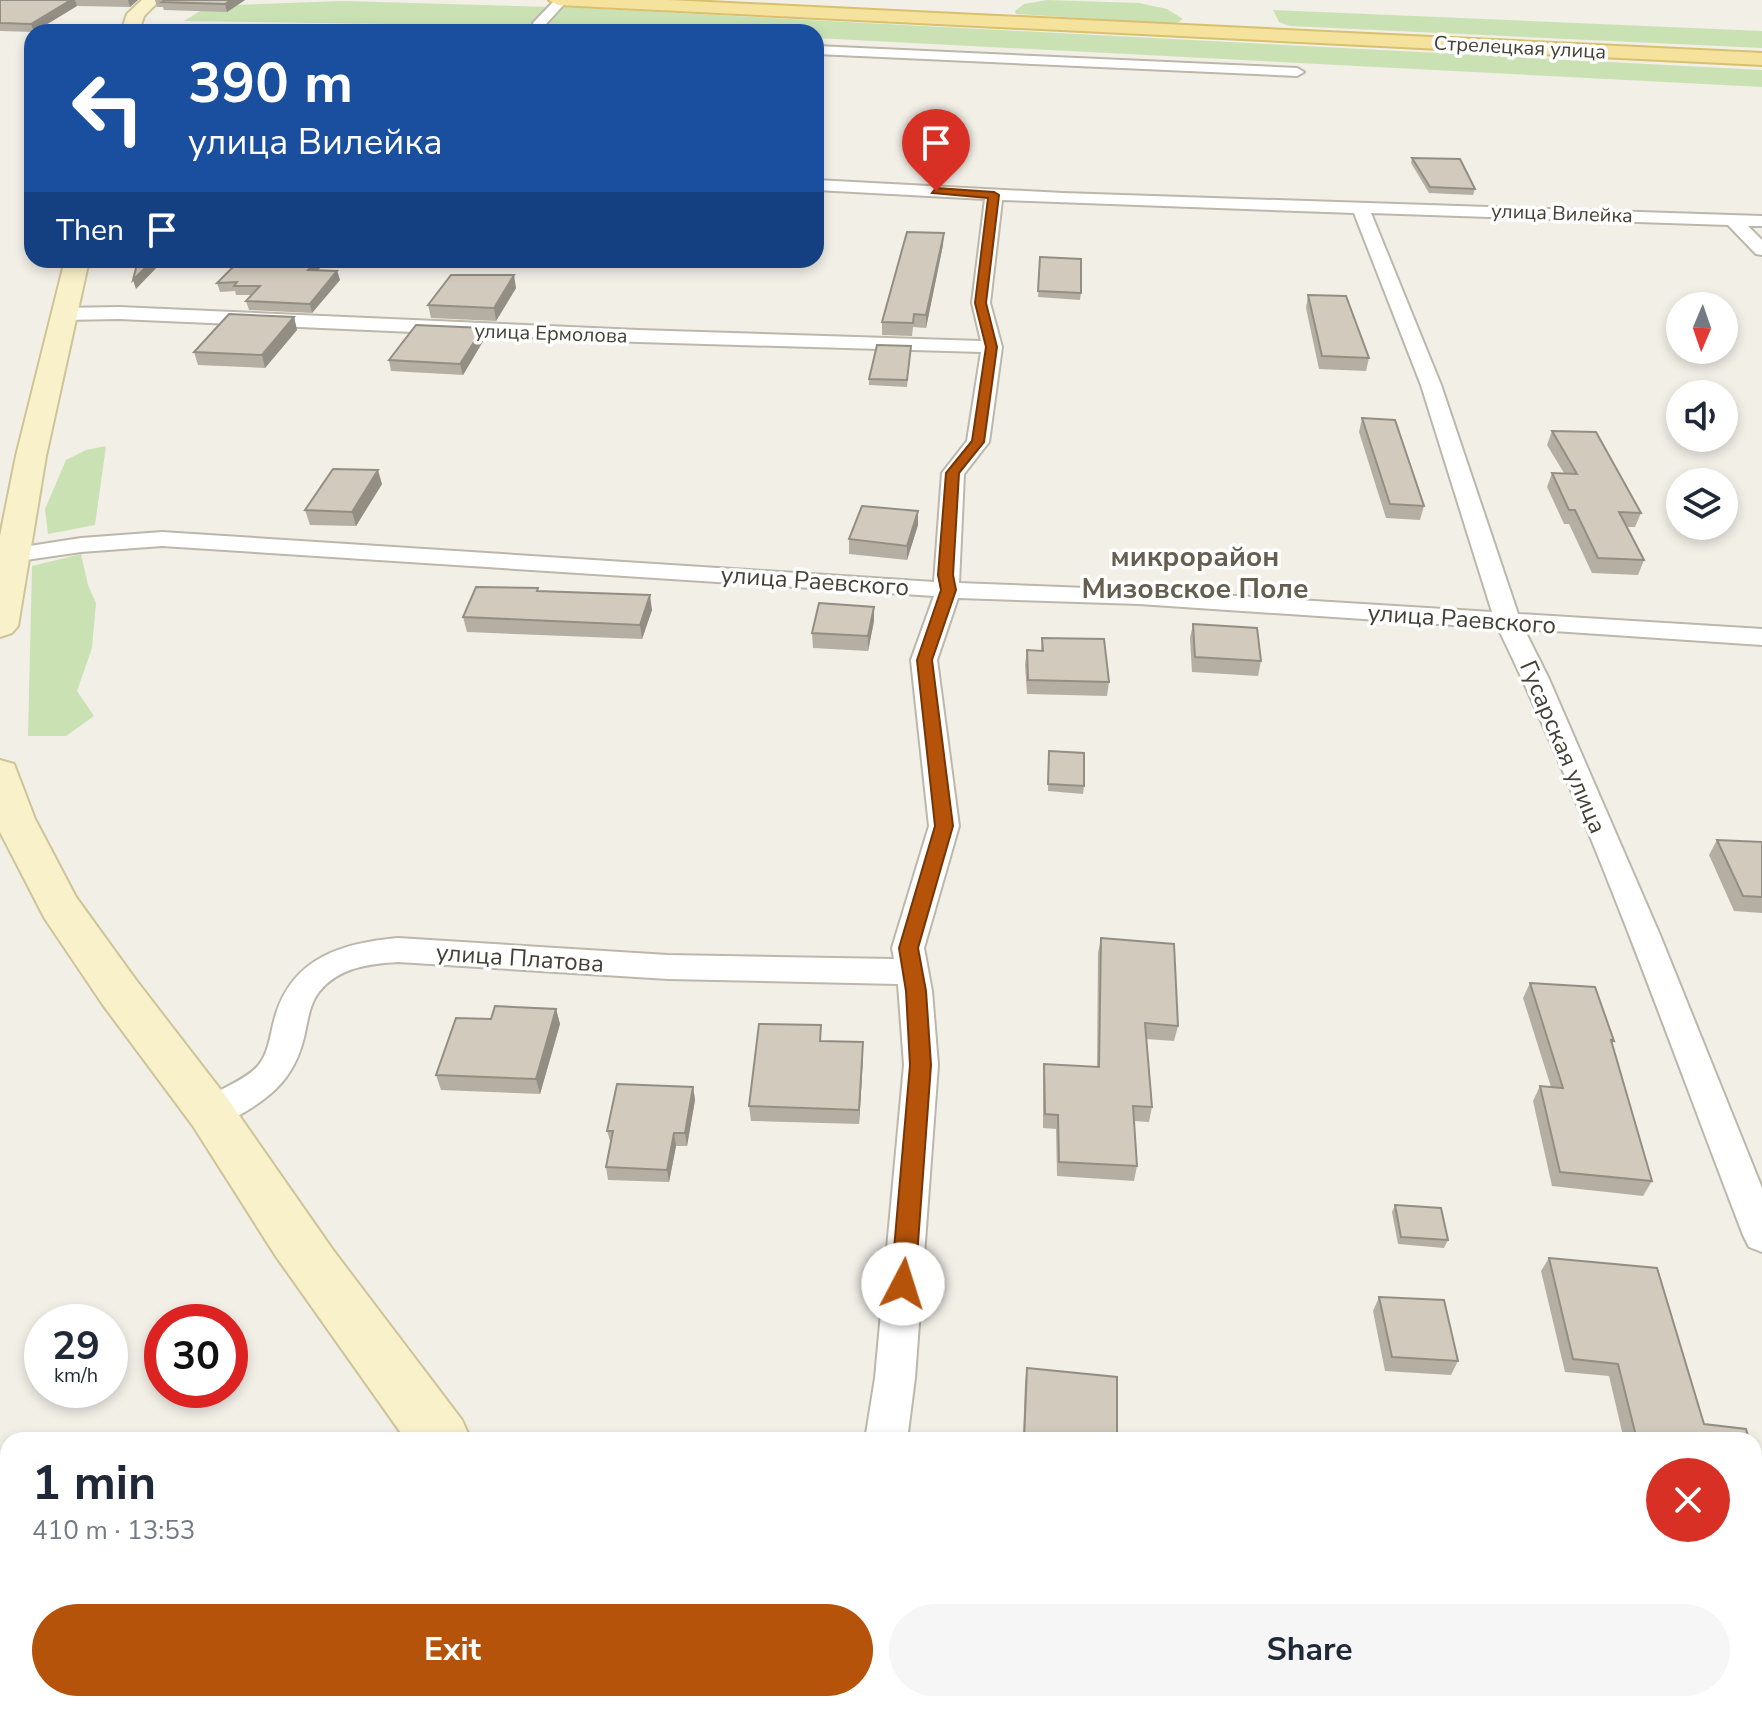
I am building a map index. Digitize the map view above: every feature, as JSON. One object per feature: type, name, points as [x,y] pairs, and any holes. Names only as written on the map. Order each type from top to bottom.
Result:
[{"type":"main road","name":"Стрелецкая улица","points":[[560,0],[1762,59]]},
{"type":"street","points":[[133,24],[136,14],[152,0]]},
{"type":"street","points":[[539,24],[560,0]]},
{"type":"street","points":[[824,50],[1297,72]]},
{"type":"street","points":[[824,185],[994,195],[981,303],[992,347],[978,442],[953,473],[945,575],[948,590],[924,660],[944,826],[908,948],[921,1065],[895,1378],[887,1432]]},
{"type":"street","name":"улица Вилейка","points":[[994,195],[1762,221]]},
{"type":"street","name":"Гусарская улица","points":[[1361,209],[1431,385],[1508,622],[1536,679],[1644,935],[1762,1235]]},
{"type":"street","points":[[1732,219],[1762,250]]},
{"type":"street","points":[[0,626],[62,314],[75,268]]},
{"type":"street","name":"улица Ермолова","points":[[62,314],[119,313],[543,333],[992,347]]},
{"type":"street","name":"улица Раевского","points":[[12,555],[97,543],[162,539],[948,590],[1139,597],[1762,637]]},
{"type":"street","points":[[0,773],[12,813],[55,898],[211,1114],[274,1210],[435,1432]]},
{"type":"street","name":"улица Платова","points":[[211,1114],[257,1086],[276,1068],[294,1010],[316,972],[344,958],[374,951],[668,967],[912,972]]},
{"type":"green space","points":[[1047,0],[1139,3],[1167,9],[1183,19],[1176,24],[1016,14],[1015,11],[1024,4]]},
{"type":"green space","points":[[342,1],[550,7],[531,24],[184,21],[208,6]]},
{"type":"green space","points":[[563,7],[1762,70],[1762,87],[824,38],[824,24],[547,24]]},
{"type":"green space","points":[[1273,10],[1762,31],[1762,48],[1290,26],[1279,22]]},
{"type":"green space","points":[[106,446],[95,525],[48,534],[45,509],[66,460],[86,450]]},
{"type":"green space","points":[[81,554],[96,603],[92,648],[77,691],[94,716],[66,736],[28,736],[32,566]]},
{"type":"building","points":[[0,0],[71,0],[31,24],[0,23]]},
{"type":"building","points":[[231,0],[225,4],[162,2]]},
{"type":"building","points":[[1412,158],[1460,159],[1475,189],[1430,187]]},
{"type":"building","points":[[907,232],[944,233],[926,315],[914,314],[913,323],[882,322]]},
{"type":"building","points":[[1040,257],[1081,259],[1081,293],[1038,291]]},
{"type":"building","points":[[136,268],[145,268],[133,280]]},
{"type":"building","points":[[232,268],[337,271],[310,304],[246,301],[260,286],[217,283]]},
{"type":"building","points":[[451,275],[514,275],[494,308],[428,305]]},
{"type":"building","points":[[1308,295],[1346,296],[1369,358],[1322,356]]},
{"type":"building","points":[[229,314],[294,317],[262,355],[194,352]]},
{"type":"building","points":[[416,325],[483,328],[460,364],[389,360]]},
{"type":"building","points":[[877,345],[911,346],[907,380],[869,379]]},
{"type":"building","points":[[1362,418],[1395,420],[1424,506],[1390,504]]},
{"type":"building","points":[[1552,431],[1596,432],[1641,513],[1619,512],[1644,560],[1598,558],[1575,510],[1569,510],[1552,473],[1577,474]]},
{"type":"building","points":[[333,469],[378,470],[352,512],[305,510]]},
{"type":"building","points":[[862,506],[918,511],[907,546],[849,539]]},
{"type":"building","points":[[476,587],[650,595],[640,625],[463,617]]},
{"type":"building","points":[[819,603],[874,607],[868,636],[812,633]]},
{"type":"building","points":[[1193,624],[1257,628],[1261,661],[1195,657]]},
{"type":"building","points":[[1042,638],[1104,639],[1109,682],[1028,680],[1027,650],[1043,651]]},
{"type":"building","points":[[1049,751],[1084,753],[1084,786],[1048,784]]},
{"type":"building","points":[[1717,840],[1762,842],[1762,897],[1743,896]]},
{"type":"building","points":[[1101,938],[1174,944],[1178,1026],[1145,1023],[1152,1107],[1133,1106],[1137,1166],[1059,1162],[1058,1115],[1045,1114],[1044,1064],[1099,1067]]},
{"type":"building","points":[[1530,983],[1595,987],[1614,1041],[1611,1040],[1652,1181],[1560,1172],[1540,1086],[1563,1088]]},
{"type":"building","points":[[495,1006],[556,1009],[536,1079],[436,1075],[456,1018],[491,1019]]},
{"type":"building","points":[[759,1024],[821,1025],[820,1041],[863,1042],[859,1110],[749,1106]]},
{"type":"building","points":[[617,1084],[693,1087],[685,1133],[674,1133],[667,1170],[606,1167],[613,1131],[607,1131]]},
{"type":"building","points":[[1395,1205],[1441,1208],[1448,1240],[1401,1237]]},
{"type":"building","points":[[1549,1258],[1657,1268],[1704,1424],[1746,1429],[1747,1432],[1635,1432],[1618,1364],[1573,1359]]},
{"type":"building","points":[[1379,1297],[1444,1300],[1458,1361],[1392,1357]]},
{"type":"building","points":[[1027,1368],[1117,1377],[1117,1432],[1024,1432]]},
{"type":"district","name":"микрорайон Мизовское Поле","points":[[1195,572]]},
{"type":"route","points":[[903,1284],[921,1065],[916,991],[908,948],[930,882],[944,826],[924,660],[948,590],[945,575],[953,473],[978,442],[992,347],[981,303],[994,195],[936,191]]}]
